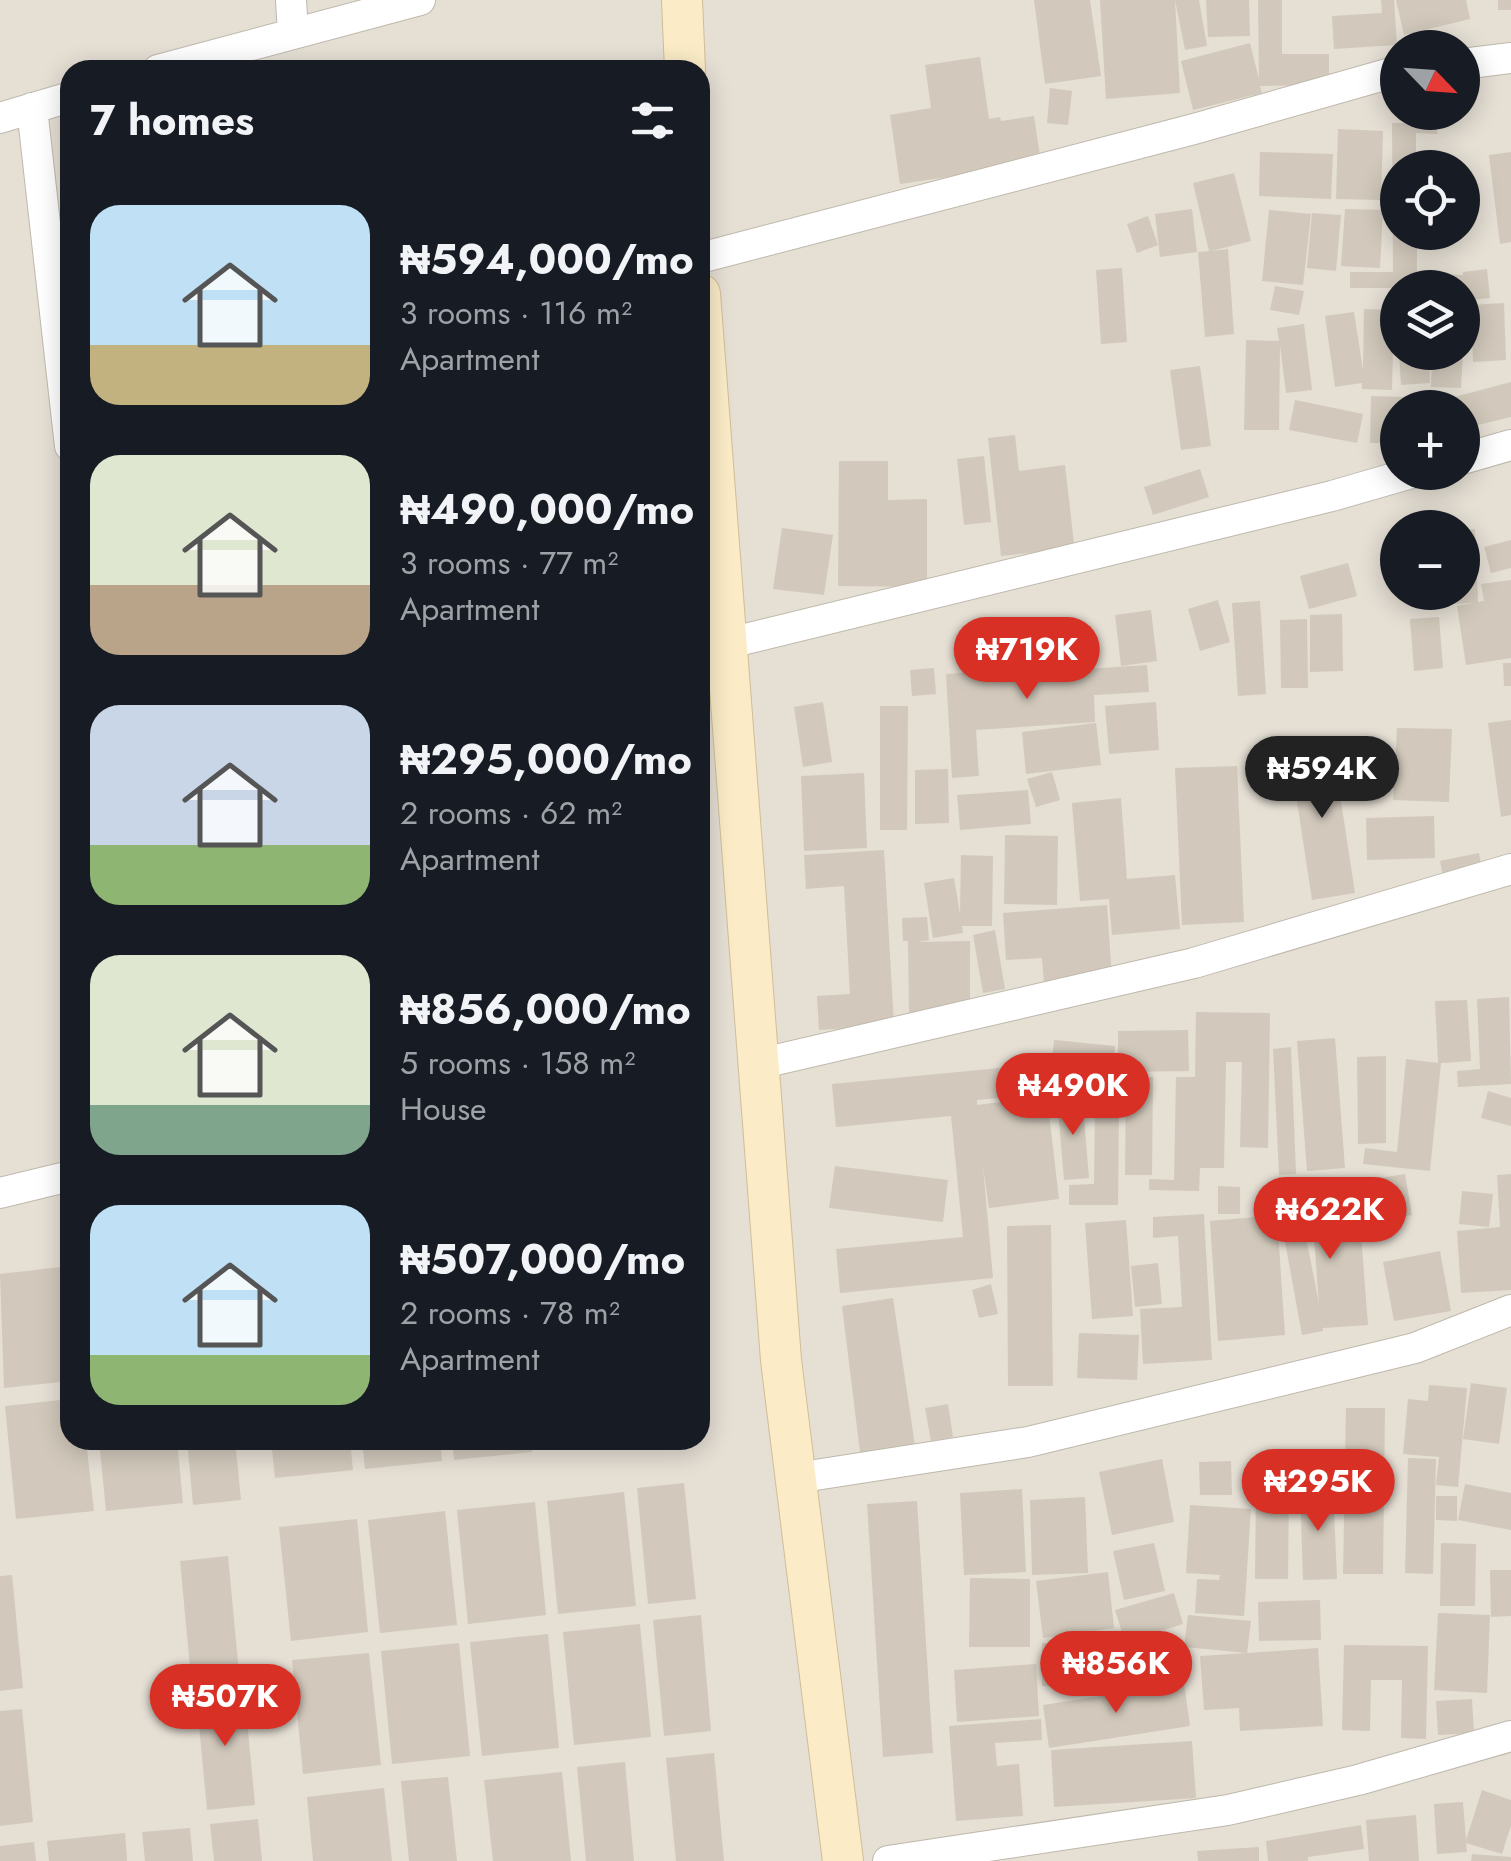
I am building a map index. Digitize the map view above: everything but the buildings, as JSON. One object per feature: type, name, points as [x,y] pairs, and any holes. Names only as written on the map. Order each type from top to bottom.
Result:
[{"type":"street","points":[[291,0],[293,34]]},
{"type":"street","points":[[196,60],[420,0]]},
{"type":"street","points":[[682,0],[685,60]]},
{"type":"street","points":[[1480,62],[1511,58]]},
{"type":"street","points":[[710,255],[1380,77]]},
{"type":"street","points":[[0,118],[60,100]]},
{"type":"street","points":[[32,108],[60,357]]},
{"type":"street","points":[[710,434],[781,1360],[843,1861]]},
{"type":"street","points":[[1480,454],[1511,445]]},
{"type":"street","points":[[725,644],[1380,482]]},
{"type":"street","points":[[758,1064],[1194,964],[1511,869]]},
{"type":"street","points":[[0,1193],[60,1178]]},
{"type":"street","points":[[796,1478],[1028,1442],[1415,1348],[1511,1310]]},
{"type":"street","points":[[888,1861],[1228,1810],[1358,1780],[1511,1736]]},
{"type":"shaded area","points":[[0,0],[1511,0],[1511,1861],[0,1861]]}]
